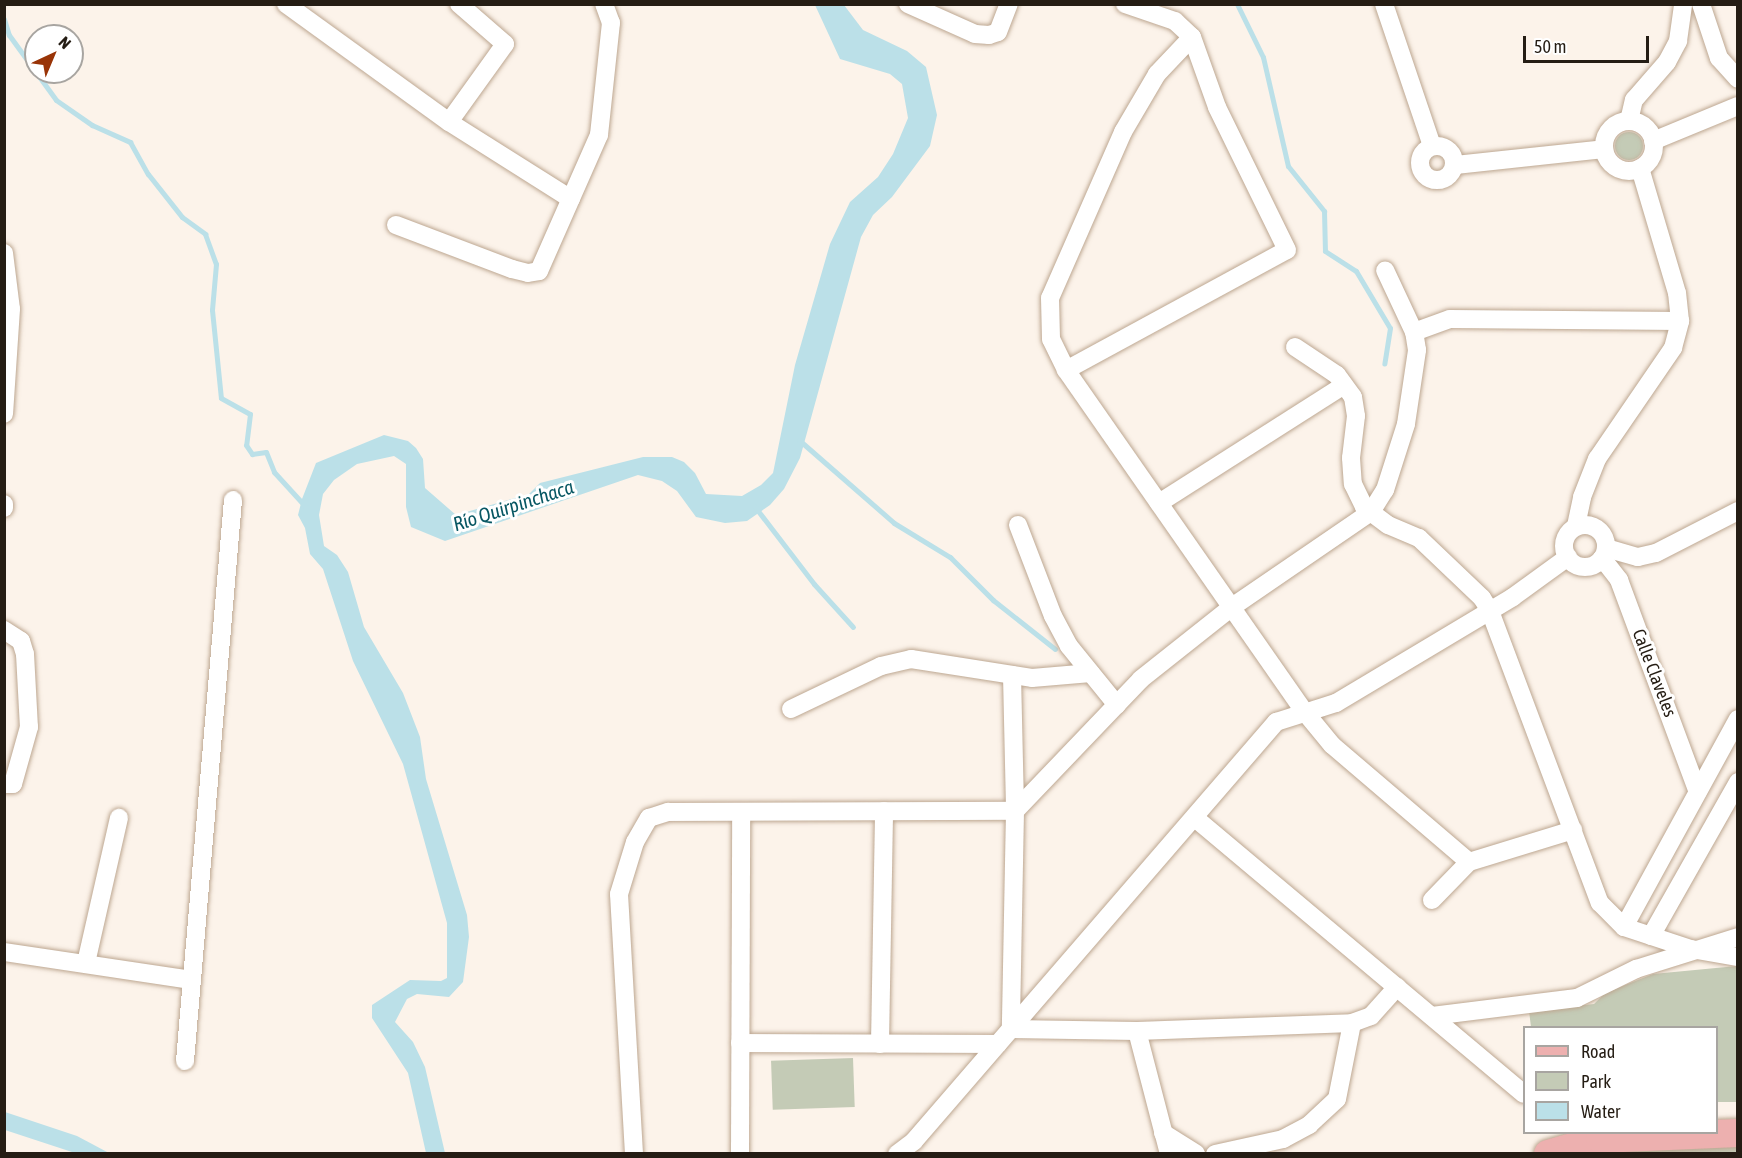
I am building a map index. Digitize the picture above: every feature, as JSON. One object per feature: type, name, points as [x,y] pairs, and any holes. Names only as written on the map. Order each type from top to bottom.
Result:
[{"type":"main road","points":[[1548,1154],[1590,1142],[1737,1133]]},
{"type":"street","points":[[286,4],[449,122],[572,199]]},
{"type":"street","points":[[449,122],[505,44],[459,4]]},
{"type":"street","points":[[396,225],[528,273],[539,271],[599,135],[607,94],[611,23],[604,4]]},
{"type":"street","points":[[908,4],[975,34],[989,35],[998,32],[1009,4]]},
{"type":"street","points":[[1066,370],[1287,250],[1216,107],[1192,37],[1175,21],[1125,4]]},
{"type":"street","points":[[1384,4],[1432,146]]},
{"type":"street","points":[[1629,121],[1634,100],[1667,62],[1677,41],[1683,4]]},
{"type":"street","points":[[1701,4],[1719,57],[1737,79]]},
{"type":"street","points":[[1192,37],[1157,74],[1123,132],[1050,298],[1051,339],[1066,370],[1304,711],[1332,745],[1468,862]]},
{"type":"street","points":[[1653,141],[1737,106]]},
{"type":"street","points":[[1629,121],[1645,127],[1653,141],[1651,158],[1640,168],[1617,167],[1604,148],[1614,126],[1629,121]]},
{"type":"street","points":[[1455,165],[1448,149],[1432,146],[1424,152],[1420,162],[1428,178],[1445,179],[1455,165],[1604,148]]},
{"type":"street","points":[[1640,168],[1677,293],[1680,321],[1673,348],[1598,459],[1582,497],[1576,526],[1564,543],[1568,557],[1585,567],[1604,553],[1638,557],[1656,553],[1737,511]]},
{"type":"street","points":[[4,253],[11,309],[4,414]]},
{"type":"street","points":[[634,1154],[619,894],[635,842],[649,818],[668,812],[1015,811],[1141,679],[1232,607],[1371,512],[1385,490],[1406,424],[1417,350],[1414,332],[1385,270]]},
{"type":"street","points":[[1414,332],[1450,319],[1680,321]]},
{"type":"street","points":[[1295,347],[1336,375],[1353,397],[1356,416],[1351,458],[1353,484],[1364,507],[1388,525],[1419,538],[1482,598],[1490,611],[1600,903],[1624,927],[1691,949],[1737,957]]},
{"type":"street","points":[[1159,503],[1344,385]]},
{"type":"street","points":[[185,1061],[233,500]]},
{"type":"street","points":[[1018,525],[1053,616],[1091,673],[1117,705]]},
{"type":"street","points":[[1576,526],[1595,527],[1604,536],[1604,553]]},
{"type":"street","name":"Calle Claveles","points":[[1604,553],[1619,580],[1698,792]]},
{"type":"street","points":[[897,1154],[914,1141],[1276,722],[1304,711],[1336,703],[1490,611],[1568,557]]},
{"type":"street","points":[[4,630],[21,641],[25,654],[29,727],[13,784],[4,784]]},
{"type":"street","points":[[791,709],[880,666],[911,658],[1032,678],[1091,673]]},
{"type":"street","points":[[1011,1029],[1015,811],[1012,675]]},
{"type":"street","points":[[1624,927],[1737,719]]},
{"type":"street","points":[[1651,936],[1737,782]]},
{"type":"street","points":[[880,1044],[884,811]]},
{"type":"street","points":[[740,1154],[741,812]]},
{"type":"street","points":[[86,963],[118,818]]},
{"type":"street","points":[[1195,818],[1523,1093]]},
{"type":"street","points":[[1432,900],[1468,862],[1573,830]]},
{"type":"street","points":[[1432,1016],[1577,998],[1636,969],[1691,949],[1737,937]]},
{"type":"street","points":[[4,952],[191,980]]},
{"type":"street","points":[[1011,1029],[1137,1031],[1352,1023],[1371,1016],[1397,987]]},
{"type":"street","points":[[1215,1154],[1283,1138],[1309,1125],[1337,1099],[1352,1023]]},
{"type":"street","points":[[1137,1031],[1169,1154]]},
{"type":"street","points":[[740,1042],[998,1044]]},
{"type":"street","points":[[1163,1133],[1196,1154]]},
{"type":"green space","points":[[1629,132],[1639,136],[1643,146],[1639,156],[1629,160],[1619,156],[1615,146],[1619,136]]},
{"type":"green space","points":[[1737,966],[1737,1102],[1718,1102],[1718,1026],[1531,1026],[1529,1011],[1594,1004],[1605,993],[1653,974]]},
{"type":"green space","points":[[853,1058],[855,1107],[773,1110],[771,1061]]},
{"type":"green space","points":[[1737,1143],[1737,1153],[1613,1154],[1611,1150]]},
{"type":"water","name":"Río Quirpinchaca","points":[[815,5],[844,5],[863,30],[907,51],[926,67],[937,115],[930,146],[892,197],[873,215],[861,237],[800,458],[784,489],[770,505],[747,521],[725,523],[696,517],[677,491],[662,481],[638,475],[445,541],[411,527],[406,507],[406,464],[394,456],[357,464],[334,480],[323,494],[319,515],[324,546],[337,555],[348,572],[364,627],[403,693],[420,737],[426,779],[467,915],[469,937],[463,982],[449,997],[417,994],[407,999],[395,1022],[413,1042],[425,1067],[445,1153],[426,1153],[408,1073],[372,1018],[372,1005],[410,980],[441,981],[447,978],[447,923],[403,764],[353,661],[323,569],[310,554],[305,528],[298,515],[302,499],[316,463],[384,435],[408,441],[416,448],[423,459],[425,488],[456,515],[529,494],[540,483],[643,457],[672,457],[684,462],[695,473],[706,494],[742,496],[761,485],[773,473],[795,365],[830,244],[850,202],[878,177],[893,154],[908,118],[902,84],[890,74],[840,59]]},
{"type":"water","points":[[5,1112],[77,1136],[109,1153],[75,1153],[5,1130]]},
{"type":"waterway","points":[[1237,4],[1263,57],[1288,166],[1324,211],[1325,251],[1356,271],[1390,328],[1384,364]]},
{"type":"waterway","points":[[4,19],[9,35],[56,100],[92,125],[130,142],[148,174],[182,217],[205,234],[216,264],[212,310],[221,398],[250,414],[246,445],[252,454],[266,452],[274,472],[306,507]]},
{"type":"waterway","points":[[799,440],[894,523],[950,557],[993,600],[1055,649]]},
{"type":"waterway","points":[[755,507],[814,584],[853,627]]}]
